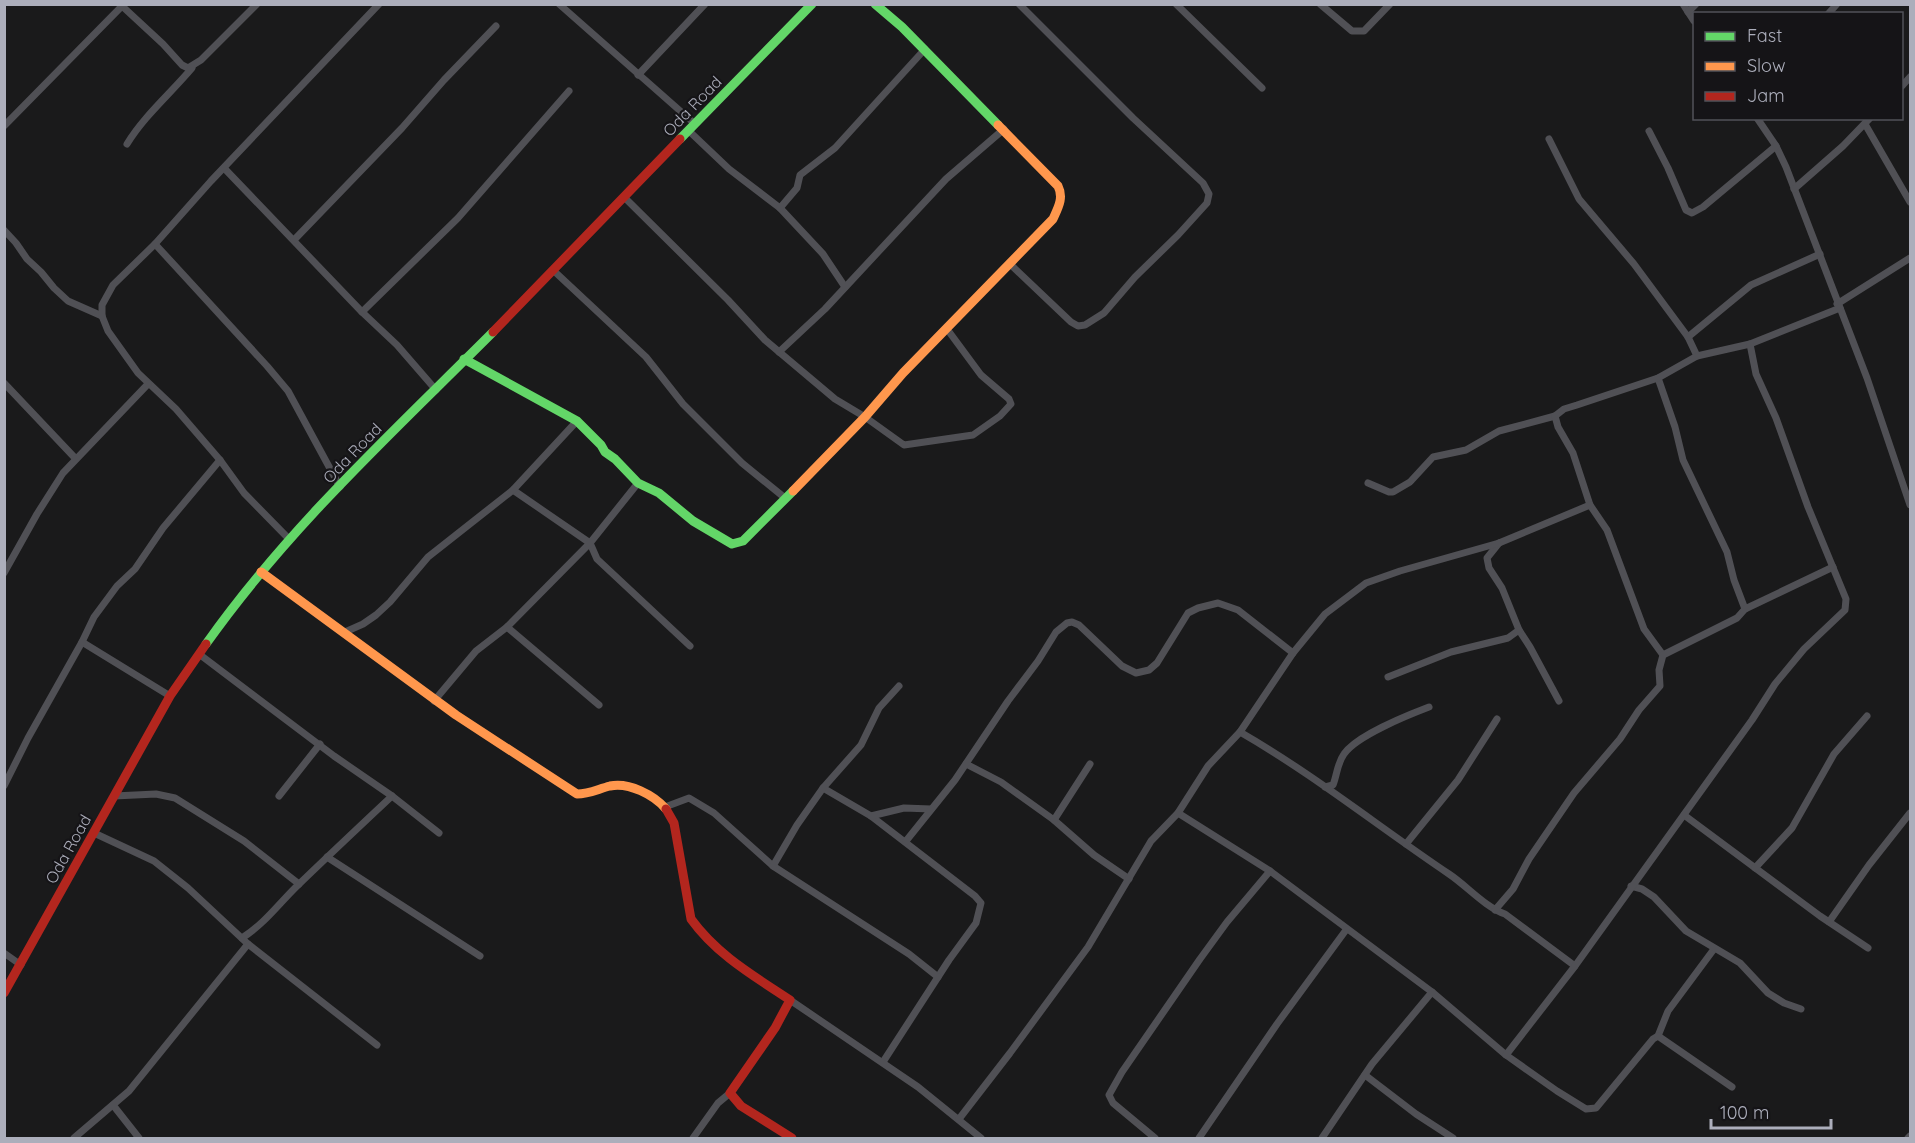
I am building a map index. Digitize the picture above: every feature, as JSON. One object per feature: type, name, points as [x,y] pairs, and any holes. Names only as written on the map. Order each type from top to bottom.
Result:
[{"type":"street","points":[[127,144],[137,128],[192,68],[257,4]]},
{"type":"street","points":[[289,539],[244,493],[220,460],[176,409],[148,384],[114,341],[102,316],[102,305],[112,285],[154,244],[379,4]]},
{"type":"street","points":[[559,4],[692,127],[729,169],[780,208],[823,254],[845,287]]},
{"type":"street","name":"Oda Road","points":[[4,993],[170,696],[261,572],[289,539],[464,359],[554,271],[812,4]]},
{"type":"street","points":[[464,359],[577,421],[638,483],[659,493],[693,521],[732,544],[742,541],[865,417],[903,373],[1053,219],[1062,202],[1062,195],[1041,168],[925,49],[875,4]]},
{"type":"street","points":[[1010,264],[1071,322],[1078,326],[1085,326],[1104,313],[1135,277],[1178,235],[1207,203],[1209,194],[1203,183],[1133,118],[1019,4]]},
{"type":"street","points":[[1176,4],[1262,88]]},
{"type":"street","points":[[1320,4],[1352,32],[1364,31],[1390,4]]},
{"type":"street","points":[[1683,4],[1693,18]]},
{"type":"street","points":[[1688,12],[1696,4]]},
{"type":"street","points":[[4,126],[123,5],[182,65],[192,68]]},
{"type":"street","points":[[638,75],[701,6]]},
{"type":"street","points":[[294,240],[496,26]]},
{"type":"street","points":[[780,208],[797,188],[800,176],[835,148],[925,49]]},
{"type":"street","points":[[362,312],[458,218],[569,91]]},
{"type":"street","points":[[1758,120],[1776,146],[1820,254],[1867,378],[1911,505]]},
{"type":"street","points":[[1794,189],[1843,147],[1868,121],[1911,202]]},
{"type":"street","points":[[779,352],[845,287],[946,179],[1004,129]]},
{"type":"street","points":[[1649,131],[1686,210],[1692,213],[1703,207],[1776,146]]},
{"type":"street","points":[[1550,139],[1580,198],[1634,264],[1688,337],[1698,356]]},
{"type":"street","points":[[224,168],[362,312],[397,345],[436,390]]},
{"type":"street","points":[[624,197],[765,340],[834,399],[865,417],[901,443],[912,445],[973,435],[1011,404],[1009,399],[981,375],[947,329]]},
{"type":"street","points":[[4,230],[27,259],[68,301],[102,316]]},
{"type":"street","points":[[154,244],[288,391],[340,488]]},
{"type":"street","points":[[1688,337],[1751,285],[1820,254]]},
{"type":"street","points":[[1368,483],[1393,492],[1410,482],[1433,457],[1466,450],[1499,431],[1555,416],[1577,405],[1658,378],[1698,356],[1750,344],[1838,306],[1911,258]]},
{"type":"street","points":[[554,271],[645,357],[683,404],[742,463],[785,498]]},
{"type":"street","points":[[1506,1055],[1575,966],[1752,720],[1775,684],[1804,649],[1845,610],[1846,598],[1776,418],[1756,374],[1750,344]]},
{"type":"street","points":[[1658,378],[1675,427],[1683,460],[1727,552],[1745,609]]},
{"type":"street","points":[[4,383],[75,458]]},
{"type":"street","points":[[4,573],[63,473],[148,384]]},
{"type":"street","points":[[4,398],[14,394]]},
{"type":"street","points":[[1555,416],[1558,427],[1573,453],[1590,505],[1606,530],[1644,629],[1663,655]]},
{"type":"street","points":[[345,632],[376,615],[390,602],[428,556],[513,490],[577,421]]},
{"type":"street","points":[[4,786],[94,617],[117,586],[135,569],[163,528],[220,460]]},
{"type":"street","points":[[434,701],[476,651],[507,627],[590,543],[638,483]]},
{"type":"street","points":[[513,490],[590,543],[597,559],[690,646]]},
{"type":"street","points":[[959,1119],[1088,947],[1151,841],[1178,813],[1208,766],[1240,732],[1293,653],[1325,614],[1366,583],[1499,543],[1590,505]]},
{"type":"street","points":[[1499,543],[1486,558],[1487,564],[1502,588],[1519,630],[1559,701]]},
{"type":"street","points":[[1495,910],[1513,888],[1529,859],[1575,793],[1660,686],[1659,670],[1663,655],[1737,618],[1745,609],[1833,567]]},
{"type":"street","points":[[261,572],[345,632],[434,701],[577,794],[588,794],[611,786],[625,785],[638,789],[665,807],[674,823],[691,919],[699,932],[718,950],[883,1062],[981,1138]]},
{"type":"street","points":[[906,841],[966,764],[1008,701],[1038,662],[1051,638],[1067,623],[1072,622],[1079,625],[1122,666],[1136,673],[1149,670],[1157,663],[1188,613],[1210,604],[1218,603],[1238,610],[1293,653]]},
{"type":"street","points":[[507,627],[599,705]]},
{"type":"street","points":[[1388,677],[1451,652],[1508,638],[1519,630]]},
{"type":"street","points":[[82,642],[170,696]]},
{"type":"street","points":[[199,654],[439,833]]},
{"type":"street","points":[[773,866],[796,825],[861,745],[879,708],[899,686]]},
{"type":"street","points":[[1325,787],[1333,785],[1339,762],[1352,746],[1388,724],[1429,707]]},
{"type":"street","points":[[1755,868],[1792,828],[1834,754],[1867,716]]},
{"type":"street","points":[[1406,844],[1458,780],[1497,719]]},
{"type":"street","points":[[1240,732],[1278,753],[1453,876],[1495,910],[1505,914],[1575,966]]},
{"type":"street","points":[[279,796],[320,744]]},
{"type":"street","points":[[966,764],[1001,782],[1054,820],[1094,855],[1129,879]]},
{"type":"street","points":[[1054,820],[1090,765]]},
{"type":"street","points":[[824,788],[872,816],[981,903],[976,923],[883,1062]]},
{"type":"street","points":[[114,796],[156,794],[175,798],[244,841],[299,884]]},
{"type":"street","points":[[242,938],[273,913],[299,884],[392,796]]},
{"type":"street","points":[[665,807],[690,798],[714,813],[773,866],[909,954],[938,977]]},
{"type":"street","points":[[872,816],[904,808],[931,809]]},
{"type":"street","points":[[1178,813],[1270,871],[1432,992],[1506,1055],[1557,1091],[1590,1110],[1596,1108],[1653,1039],[1658,1036],[1668,1011],[1714,949]]},
{"type":"street","points":[[1829,922],[1869,865],[1911,813]]},
{"type":"street","points":[[1684,815],[1868,948]]},
{"type":"street","points":[[94,833],[154,861],[188,888],[248,944],[377,1045]]},
{"type":"street","points":[[327,857],[480,956]]},
{"type":"street","points":[[1155,1138],[1113,1103],[1109,1095],[1122,1072],[1200,959],[1227,922],[1270,871]]},
{"type":"street","points":[[1631,886],[1642,889],[1654,897],[1683,929],[1745,967],[1767,993],[1784,1003],[1801,1009]]},
{"type":"street","points":[[1199,1138],[1277,1024],[1346,930]]},
{"type":"street","points":[[74,1138],[113,1105],[147,1071],[248,944]]},
{"type":"street","points":[[4,953],[21,965]]},
{"type":"street","points":[[1322,1138],[1365,1075],[1432,992]]},
{"type":"street","points":[[693,1138],[718,1103],[730,1093],[775,1028],[790,1000]]},
{"type":"street","points":[[1658,1036],[1732,1087]]},
{"type":"street","points":[[1365,1075],[1416,1114],[1453,1138]]},
{"type":"street","points":[[730,1093],[741,1106],[792,1138]]},
{"type":"street","points":[[113,1105],[139,1138]]},
{"type":"traffic: fast","points":[[680,139],[812,4]]},
{"type":"traffic: fast","points":[[875,4],[902,27],[998,125]]},
{"type":"traffic: fast","points":[[206,644],[271,560],[306,521],[493,332]]},
{"type":"traffic: fast","points":[[464,359],[577,421],[638,483],[659,493],[693,521],[732,544],[743,541],[793,491]]},
{"type":"traffic: slow","points":[[793,491],[865,417],[903,373],[1053,219],[1060,199],[1058,186],[998,125]]},
{"type":"traffic: slow","points":[[261,572],[456,715],[577,794],[610,786],[625,786],[641,791],[666,809]]},
{"type":"traffic: jam","points":[[493,332],[680,139]]},
{"type":"traffic: jam","points":[[4,993],[170,696],[206,644]]},
{"type":"traffic: jam","points":[[666,809],[674,823],[691,919],[724,954],[790,1000],[775,1028],[730,1093],[741,1106],[792,1138]]}]
